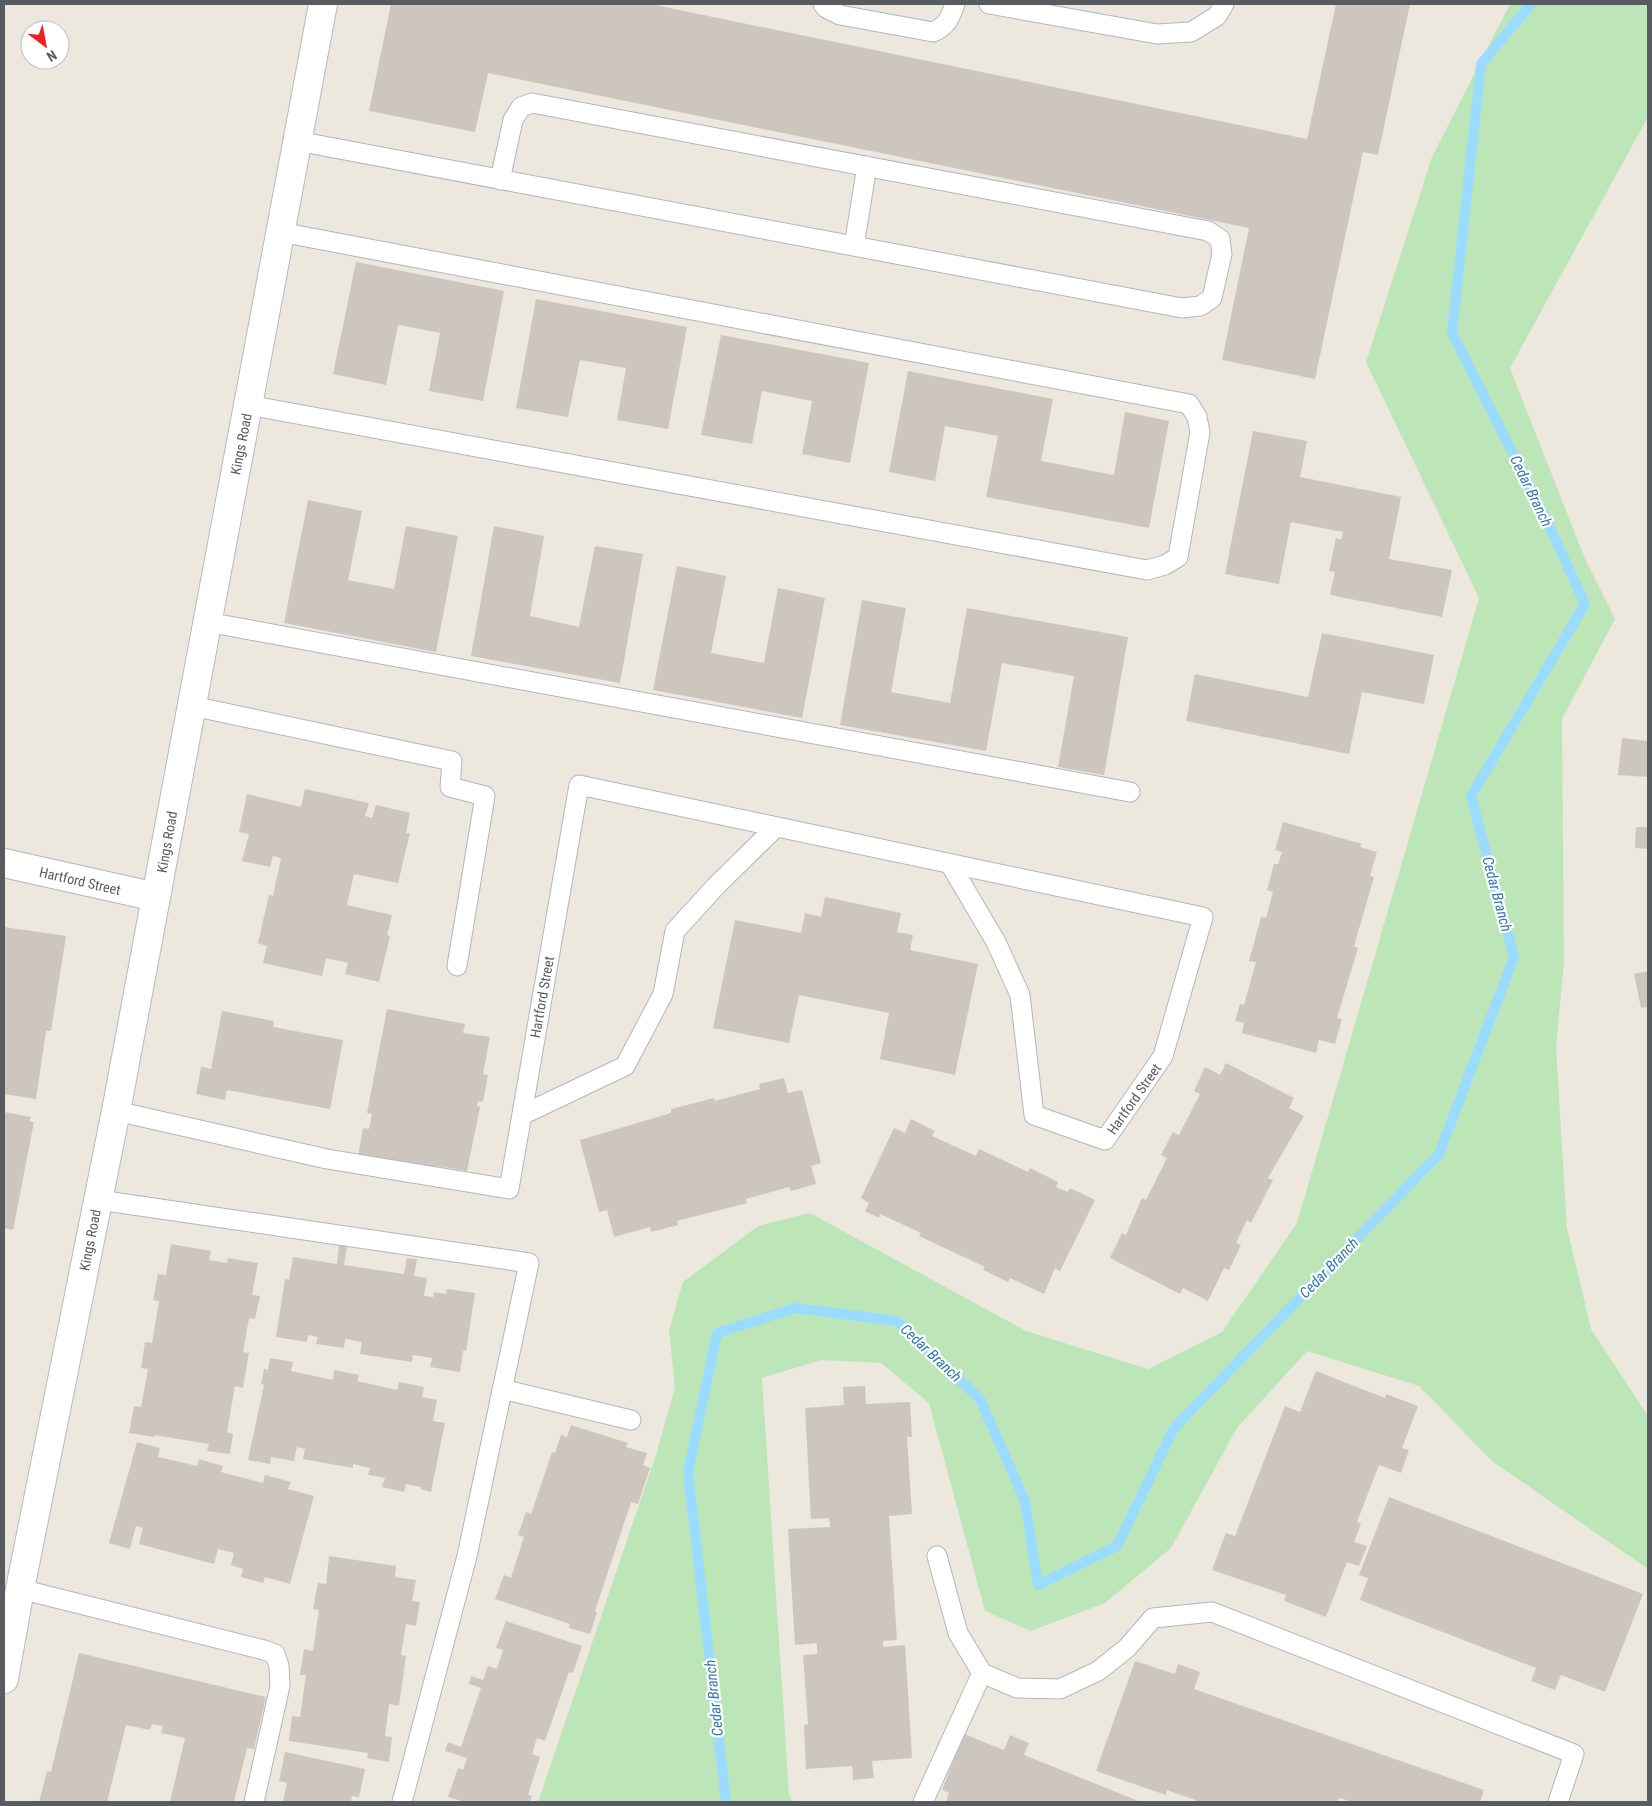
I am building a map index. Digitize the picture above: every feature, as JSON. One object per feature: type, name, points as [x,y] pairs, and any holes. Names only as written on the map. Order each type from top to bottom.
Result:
[{"type":"street","name":"Kings Road","points":[[4,1679],[9,1618],[20,1589],[116,1111],[323,4]]},
{"type":"street","name":"Hartford Street","points":[[4,864],[156,897]]},
{"type":"lane","points":[[824,4],[826,8],[840,15],[933,32],[942,28],[949,21],[954,4]]},
{"type":"lane","points":[[989,4],[1157,34],[1190,32],[1217,16],[1224,4]]},
{"type":"lane","points":[[297,141],[500,180],[1182,308],[1200,306],[1212,298],[1222,254],[1220,239],[1208,231],[532,102],[521,107],[513,120],[500,180]]},
{"type":"lane","points":[[854,246],[868,166]]},
{"type":"lane","points":[[248,405],[1147,570],[1165,565],[1178,557],[1200,432],[1197,417],[1189,404],[280,232]]},
{"type":"lane","points":[[207,622],[1130,792]]},
{"type":"lane","points":[[192,706],[452,761],[450,787],[485,796],[457,966]]},
{"type":"lane","name":"Hartford Street","points":[[116,1111],[327,1159],[509,1188],[579,785],[1203,917],[1163,1056],[1105,1140],[1034,1115],[1020,995],[996,942],[950,864]]},
{"type":"lane","points":[[522,1115],[625,1066],[663,994],[674,931],[716,886],[776,827]]},
{"type":"lane","points":[[98,1200],[529,1263],[467,1556],[402,1802]]},
{"type":"lane","points":[[502,1390],[631,1420]]},
{"type":"lane","points":[[938,1556],[958,1633],[982,1673],[1017,1688],[1060,1689],[1098,1671],[1127,1648],[1153,1618],[1212,1612],[1574,1754],[1558,1802]]},
{"type":"lane","points":[[20,1589],[275,1654],[279,1666],[280,1686],[254,1802]]},
{"type":"lane","points":[[923,1802],[982,1673]]},
{"type":"green space","points":[[1510,4],[1648,4],[1648,117],[1510,368],[1585,559],[1615,619],[1562,719],[1564,962],[1556,1047],[1567,1228],[1591,1329],[1648,1416],[1648,1569],[1492,1461],[1419,1386],[1307,1351],[1237,1428],[1171,1548],[1105,1603],[1031,1631],[985,1611],[929,1403],[881,1363],[821,1360],[762,1378],[789,1795],[793,1802],[538,1802],[656,1455],[675,1388],[669,1330],[683,1282],[758,1226],[810,1213],[1026,1331],[1148,1369],[1222,1332],[1297,1223],[1479,598],[1366,362],[1432,157]]},
{"type":"building","points":[[391,4],[650,4],[1307,139],[1336,4],[1410,4],[1378,155],[1363,152],[1315,379],[1222,360],[1249,228],[488,73],[475,132],[369,111]]},
{"type":"building","points":[[356,262],[504,291],[483,401],[429,391],[440,333],[405,326],[398,325],[386,385],[333,374]]},
{"type":"building","points":[[536,299],[687,327],[668,429],[617,420],[626,368],[580,360],[568,417],[516,408]]},
{"type":"building","points":[[721,335],[869,363],[850,463],[802,454],[812,401],[762,391],[752,444],[701,435]]},
{"type":"building","points":[[908,371],[1053,399],[1041,461],[1114,475],[1125,412],[1169,421],[1149,528],[986,497],[998,436],[945,426],[935,481],[889,472]]},
{"type":"building","points":[[1253,431],[1307,441],[1300,477],[1401,497],[1389,559],[1452,570],[1442,617],[1330,595],[1335,572],[1329,571],[1336,538],[1341,540],[1343,532],[1291,522],[1279,584],[1225,574]]},
{"type":"building","points":[[308,500],[362,511],[348,580],[394,589],[406,526],[458,536],[436,652],[284,623]]},
{"type":"building","points":[[494,526],[544,536],[530,616],[579,627],[595,546],[643,554],[620,683],[471,656]]},
{"type":"building","points":[[677,566],[726,576],[711,653],[764,663],[778,588],[825,598],[802,718],[653,690]]},
{"type":"building","points":[[862,600],[906,608],[891,692],[950,703],[967,608],[1128,637],[1104,775],[1058,767],[1074,676],[1002,663],[986,751],[840,725]]},
{"type":"building","points":[[1322,633],[1434,655],[1424,704],[1362,692],[1349,754],[1186,721],[1195,674],[1308,697]]},
{"type":"building","points":[[1622,738],[1648,741],[1648,777],[1618,775]]},
{"type":"building","points":[[305,789],[369,803],[365,816],[372,818],[376,805],[410,813],[406,833],[410,833],[398,883],[354,874],[347,905],[392,915],[387,935],[390,936],[379,982],[345,974],[348,963],[326,958],[322,976],[263,963],[267,946],[258,943],[269,895],[273,896],[281,858],[273,856],[270,867],[242,861],[249,834],[239,832],[247,794],[301,807]]},
{"type":"building","points":[[1283,822],[1362,844],[1360,847],[1377,852],[1370,876],[1374,877],[1354,946],[1358,948],[1337,1018],[1342,1019],[1335,1044],[1319,1040],[1316,1053],[1242,1033],[1244,1023],[1235,1021],[1240,1004],[1244,1005],[1256,962],[1249,961],[1261,917],[1266,918],[1273,892],[1267,890],[1274,864],[1278,864],[1282,852],[1275,850]]},
{"type":"building","points":[[1636,827],[1648,827],[1648,849],[1635,848]]},
{"type":"building","points":[[825,897],[901,913],[897,932],[913,935],[910,950],[978,964],[955,1075],[880,1059],[889,1013],[799,995],[789,1043],[713,1028],[735,920],[801,933],[805,913],[821,917]]},
{"type":"building","points":[[4,927],[66,936],[51,1031],[46,1031],[36,1099],[4,1094]]},
{"type":"building","points":[[1648,971],[1648,1007],[1641,1008],[1634,974]]},
{"type":"building","points":[[387,1009],[465,1024],[463,1033],[490,1037],[483,1074],[488,1075],[483,1102],[478,1101],[477,1106],[480,1107],[467,1171],[437,1166],[436,1171],[358,1156],[363,1128],[369,1129],[372,1114],[367,1113]]},
{"type":"building","points":[[222,1011],[274,1021],[273,1027],[343,1040],[330,1109],[227,1090],[225,1100],[196,1094],[201,1067],[211,1069]]},
{"type":"building","points":[[1226,1063],[1294,1098],[1289,1108],[1304,1116],[1268,1178],[1273,1180],[1251,1223],[1247,1220],[1236,1243],[1241,1245],[1229,1270],[1224,1268],[1208,1301],[1183,1288],[1180,1294],[1110,1258],[1122,1233],[1126,1235],[1142,1198],[1146,1200],[1167,1158],[1161,1155],[1173,1132],[1179,1135],[1200,1094],[1194,1091],[1205,1067],[1220,1075]]},
{"type":"building","points":[[784,1078],[788,1093],[802,1090],[821,1163],[811,1166],[816,1184],[791,1191],[789,1187],[746,1199],[747,1203],[677,1221],[678,1225],[651,1232],[650,1227],[614,1237],[607,1210],[599,1212],[580,1140],[671,1113],[671,1109],[714,1098],[715,1101],[760,1089],[759,1084]]},
{"type":"building","points":[[4,1112],[31,1117],[29,1121],[34,1122],[13,1230],[4,1228]]},
{"type":"building","points":[[911,1119],[935,1131],[932,1136],[976,1156],[979,1149],[1028,1172],[1030,1168],[1058,1182],[1056,1187],[1068,1192],[1070,1188],[1095,1200],[1060,1271],[1055,1268],[1044,1294],[1010,1278],[1008,1282],[983,1270],[985,1267],[919,1236],[921,1233],[880,1214],[879,1218],[865,1211],[869,1203],[861,1198],[894,1128],[905,1133]]},
{"type":"building","points":[[171,1244],[211,1251],[209,1260],[227,1263],[228,1258],[258,1263],[252,1295],[260,1296],[255,1319],[249,1318],[243,1352],[249,1353],[243,1388],[235,1386],[227,1432],[233,1434],[230,1454],[207,1451],[209,1444],[129,1433],[134,1406],[141,1407],[148,1369],[141,1368],[145,1342],[152,1343],[159,1301],[153,1300],[158,1274],[166,1275]]},
{"type":"building","points":[[339,1245],[347,1246],[344,1265],[404,1274],[407,1258],[417,1259],[414,1276],[427,1278],[424,1296],[433,1297],[434,1292],[446,1294],[447,1289],[475,1293],[466,1351],[463,1351],[460,1372],[430,1367],[432,1358],[413,1355],[412,1362],[360,1354],[362,1342],[345,1339],[344,1348],[316,1344],[318,1337],[308,1335],[307,1342],[276,1337],[285,1279],[289,1280],[293,1257],[337,1264]]},
{"type":"building","points":[[270,1358],[293,1362],[291,1371],[333,1380],[334,1370],[359,1375],[357,1381],[397,1390],[399,1382],[424,1387],[422,1397],[437,1400],[433,1421],[445,1423],[431,1492],[420,1489],[421,1487],[406,1484],[404,1492],[382,1487],[385,1478],[368,1475],[370,1468],[353,1464],[353,1468],[303,1459],[305,1449],[297,1447],[294,1461],[271,1457],[270,1464],[248,1460],[264,1385],[261,1384],[264,1369],[268,1370]]},
{"type":"building","points":[[1316,1371],[1385,1398],[1386,1394],[1418,1406],[1402,1448],[1409,1450],[1401,1473],[1379,1465],[1357,1522],[1361,1524],[1354,1542],[1367,1546],[1359,1566],[1347,1562],[1326,1617],[1284,1601],[1286,1595],[1212,1570],[1226,1533],[1235,1536],[1285,1406],[1300,1412]]},
{"type":"building","points":[[865,1386],[866,1404],[910,1402],[912,1437],[907,1437],[912,1514],[889,1516],[897,1640],[883,1641],[883,1647],[905,1645],[912,1758],[872,1761],[874,1778],[853,1780],[852,1766],[806,1769],[804,1725],[808,1724],[803,1655],[817,1654],[817,1643],[795,1645],[788,1529],[830,1527],[829,1518],[811,1519],[805,1408],[844,1405],[843,1387]]},
{"type":"building","points":[[571,1425],[628,1443],[626,1447],[647,1453],[643,1465],[650,1468],[638,1504],[631,1502],[595,1611],[597,1612],[590,1634],[569,1628],[570,1624],[495,1599],[504,1575],[511,1578],[524,1537],[518,1535],[526,1512],[531,1514],[552,1452],[555,1453],[561,1435],[567,1437]]},
{"type":"building","points":[[137,1442],[160,1448],[158,1457],[197,1466],[199,1459],[223,1466],[221,1472],[263,1483],[265,1475],[291,1482],[288,1489],[314,1496],[290,1584],[265,1577],[263,1583],[241,1577],[243,1569],[231,1565],[234,1553],[218,1549],[214,1564],[139,1544],[143,1528],[136,1526],[130,1549],[109,1543]]},
{"type":"building","points":[[1389,1497],[1643,1594],[1605,1692],[1561,1675],[1555,1690],[1531,1681],[1536,1668],[1360,1600],[1368,1578],[1359,1575]]},
{"type":"building","points":[[329,1556],[396,1566],[395,1577],[416,1580],[412,1601],[420,1602],[416,1626],[406,1624],[401,1655],[406,1656],[399,1706],[389,1704],[385,1736],[392,1737],[389,1762],[367,1758],[368,1753],[289,1741],[292,1716],[300,1717],[306,1675],[300,1675],[304,1649],[313,1651],[319,1610],[313,1609],[318,1583],[326,1584]]},
{"type":"building","points":[[506,1621],[582,1646],[573,1673],[569,1672],[545,1741],[537,1738],[532,1754],[540,1757],[528,1795],[532,1796],[530,1802],[465,1802],[448,1797],[458,1768],[463,1770],[467,1758],[445,1751],[448,1742],[461,1747],[481,1688],[469,1684],[471,1676],[483,1680],[488,1666],[497,1669],[503,1650],[496,1648]]},
{"type":"building","points":[[79,1653],[266,1697],[254,1749],[247,1748],[234,1802],[170,1802],[185,1738],[161,1733],[163,1726],[152,1724],[150,1730],[126,1725],[107,1802],[39,1802],[47,1771],[51,1772]]},
{"type":"building","points":[[1135,1661],[1175,1674],[1178,1664],[1200,1672],[1194,1689],[1484,1790],[1480,1802],[1352,1802],[1339,1798],[1337,1802],[1201,1802],[1167,1790],[1166,1795],[1096,1771]]},
{"type":"building","points":[[964,1734],[1004,1750],[1010,1735],[1029,1743],[1024,1755],[1141,1802],[946,1802],[949,1793],[942,1790]]},
{"type":"building","points":[[285,1752],[365,1769],[359,1797],[352,1796],[351,1802],[283,1802],[287,1783],[279,1781]]},
{"type":"waterway","name":"Cedar Branch","points":[[726,1802],[688,1472],[717,1333],[795,1308],[897,1321],[980,1399],[1025,1501],[1038,1585],[1117,1546],[1174,1428],[1439,1154],[1514,957],[1471,796],[1585,604],[1544,515],[1452,333],[1481,64],[1531,4]]}]
